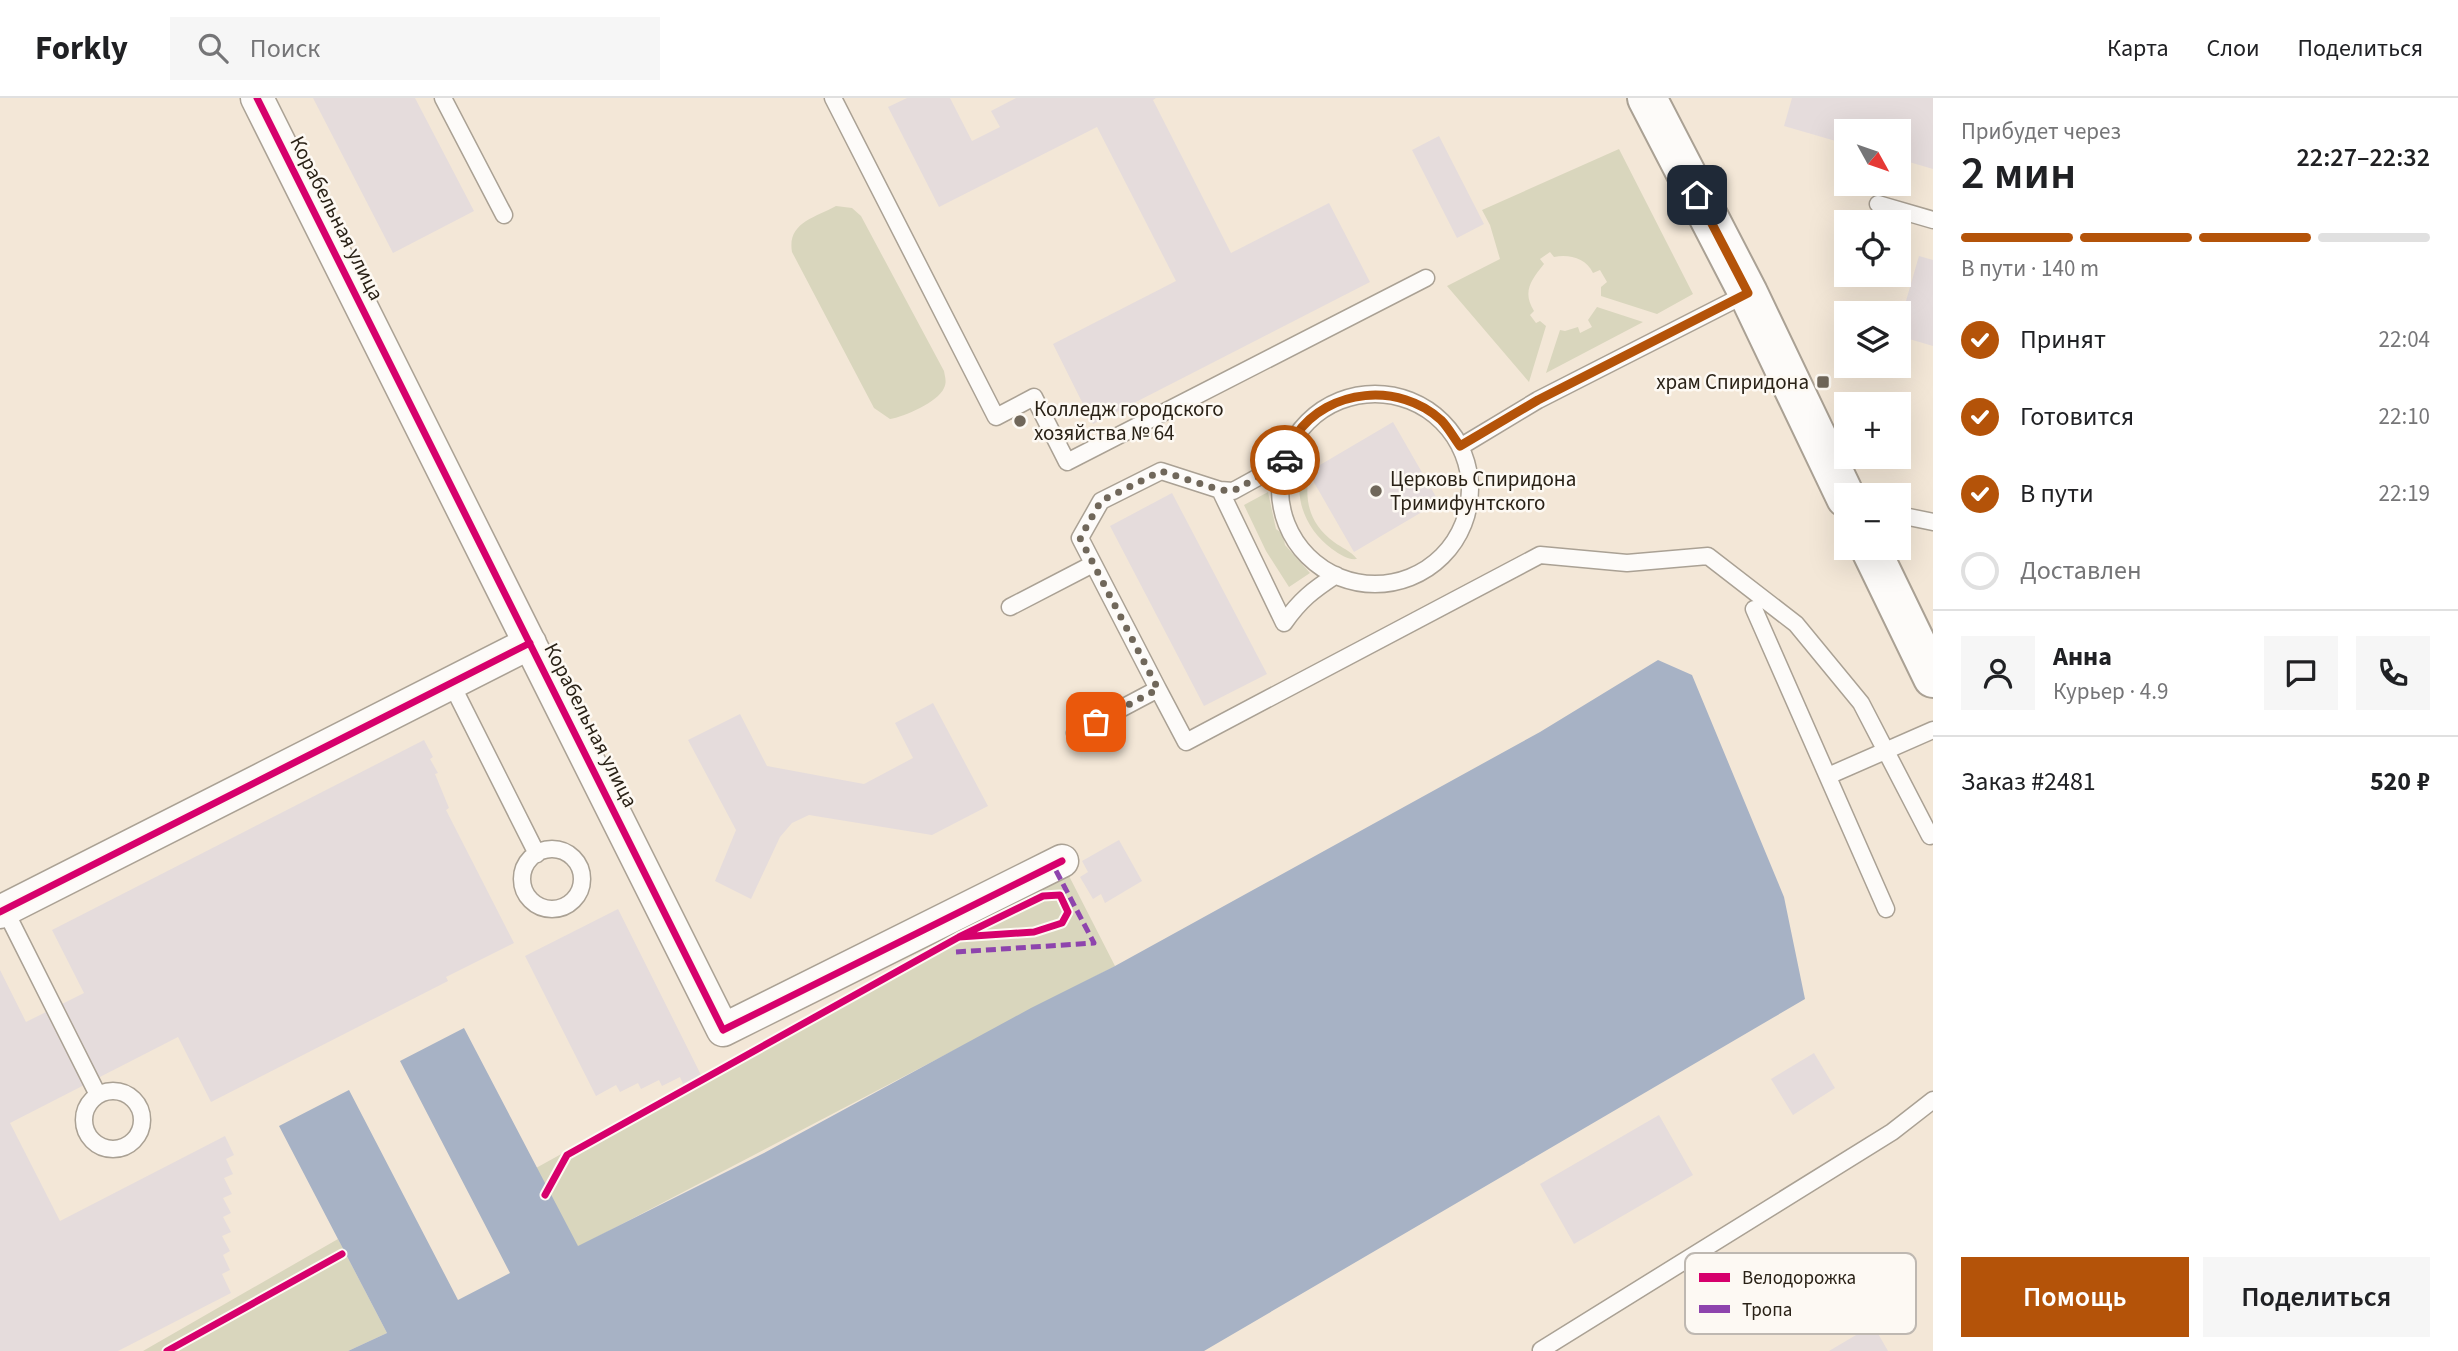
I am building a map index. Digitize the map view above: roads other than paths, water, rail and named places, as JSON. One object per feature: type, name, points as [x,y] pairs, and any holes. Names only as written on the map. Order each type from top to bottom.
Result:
[{"type":"street","name":"Корабельная улица","points":[[257,98],[723,1030],[1062,861]]},
{"type":"street","points":[[1647,98],[1748,293],[1839,483]]},
{"type":"street","points":[[1876,560],[1933,678]]},
{"type":"street","points":[[3,911],[530,643]]},
{"type":"lane","points":[[443,98],[504,215]]},
{"type":"lane","points":[[834,98],[996,417],[1034,397],[1067,462],[1426,278]]},
{"type":"lane","points":[[1878,204],[1933,220]]},
{"type":"lane","points":[[1460,446],[1538,400],[1748,293]]},
{"type":"lane","points":[[1382,394],[1413,402],[1441,420],[1460,446],[1469,476],[1469,508],[1458,536],[1438,561],[1412,577],[1382,585],[1351,582],[1322,570],[1300,549],[1286,524],[1279,497],[1282,464],[1296,434],[1320,411],[1349,397],[1382,394]]},
{"type":"lane","points":[[1282,464],[1233,491],[1220,490],[1161,471],[1101,501],[1080,538],[1186,742],[1540,555],[1628,563],[1709,556],[1796,624],[1861,703],[1930,836],[1933,835]]},
{"type":"lane","points":[[1220,490],[1284,623],[1298,603],[1336,575]]},
{"type":"lane","points":[[1911,517],[1933,522]]},
{"type":"lane","points":[[1010,607],[1093,564]]},
{"type":"lane","points":[[1754,609],[1886,909]]},
{"type":"lane","points":[[451,683],[537,854]]},
{"type":"lane","points":[[1075,733],[1158,689]]},
{"type":"lane","points":[[1828,776],[1933,730]]},
{"type":"lane","points":[[3,911],[98,1095]]},
{"type":"lane","points":[[1697,1253],[1892,1132],[1933,1101]]},
{"type":"lane","points":[[1541,1350],[1685,1261]]},
{"type":"water","points":[[1658,660],[1692,675],[1784,897],[1805,999],[1204,1351],[348,1351],[387,1333],[279,1126],[349,1090],[458,1300],[510,1273],[400,1061],[464,1028],[578,1246],[764,1153],[1031,1008],[1115,966],[1540,732]]},
{"type":"place","name":"храм Спиридона","points":[[1823,382]]},
{"type":"place","name":"Колледж городского хозяйства № 64","points":[[1020,421]]},
{"type":"place","name":"Церковь Спиридона Тримифунтского","points":[[1376,491]]}]
